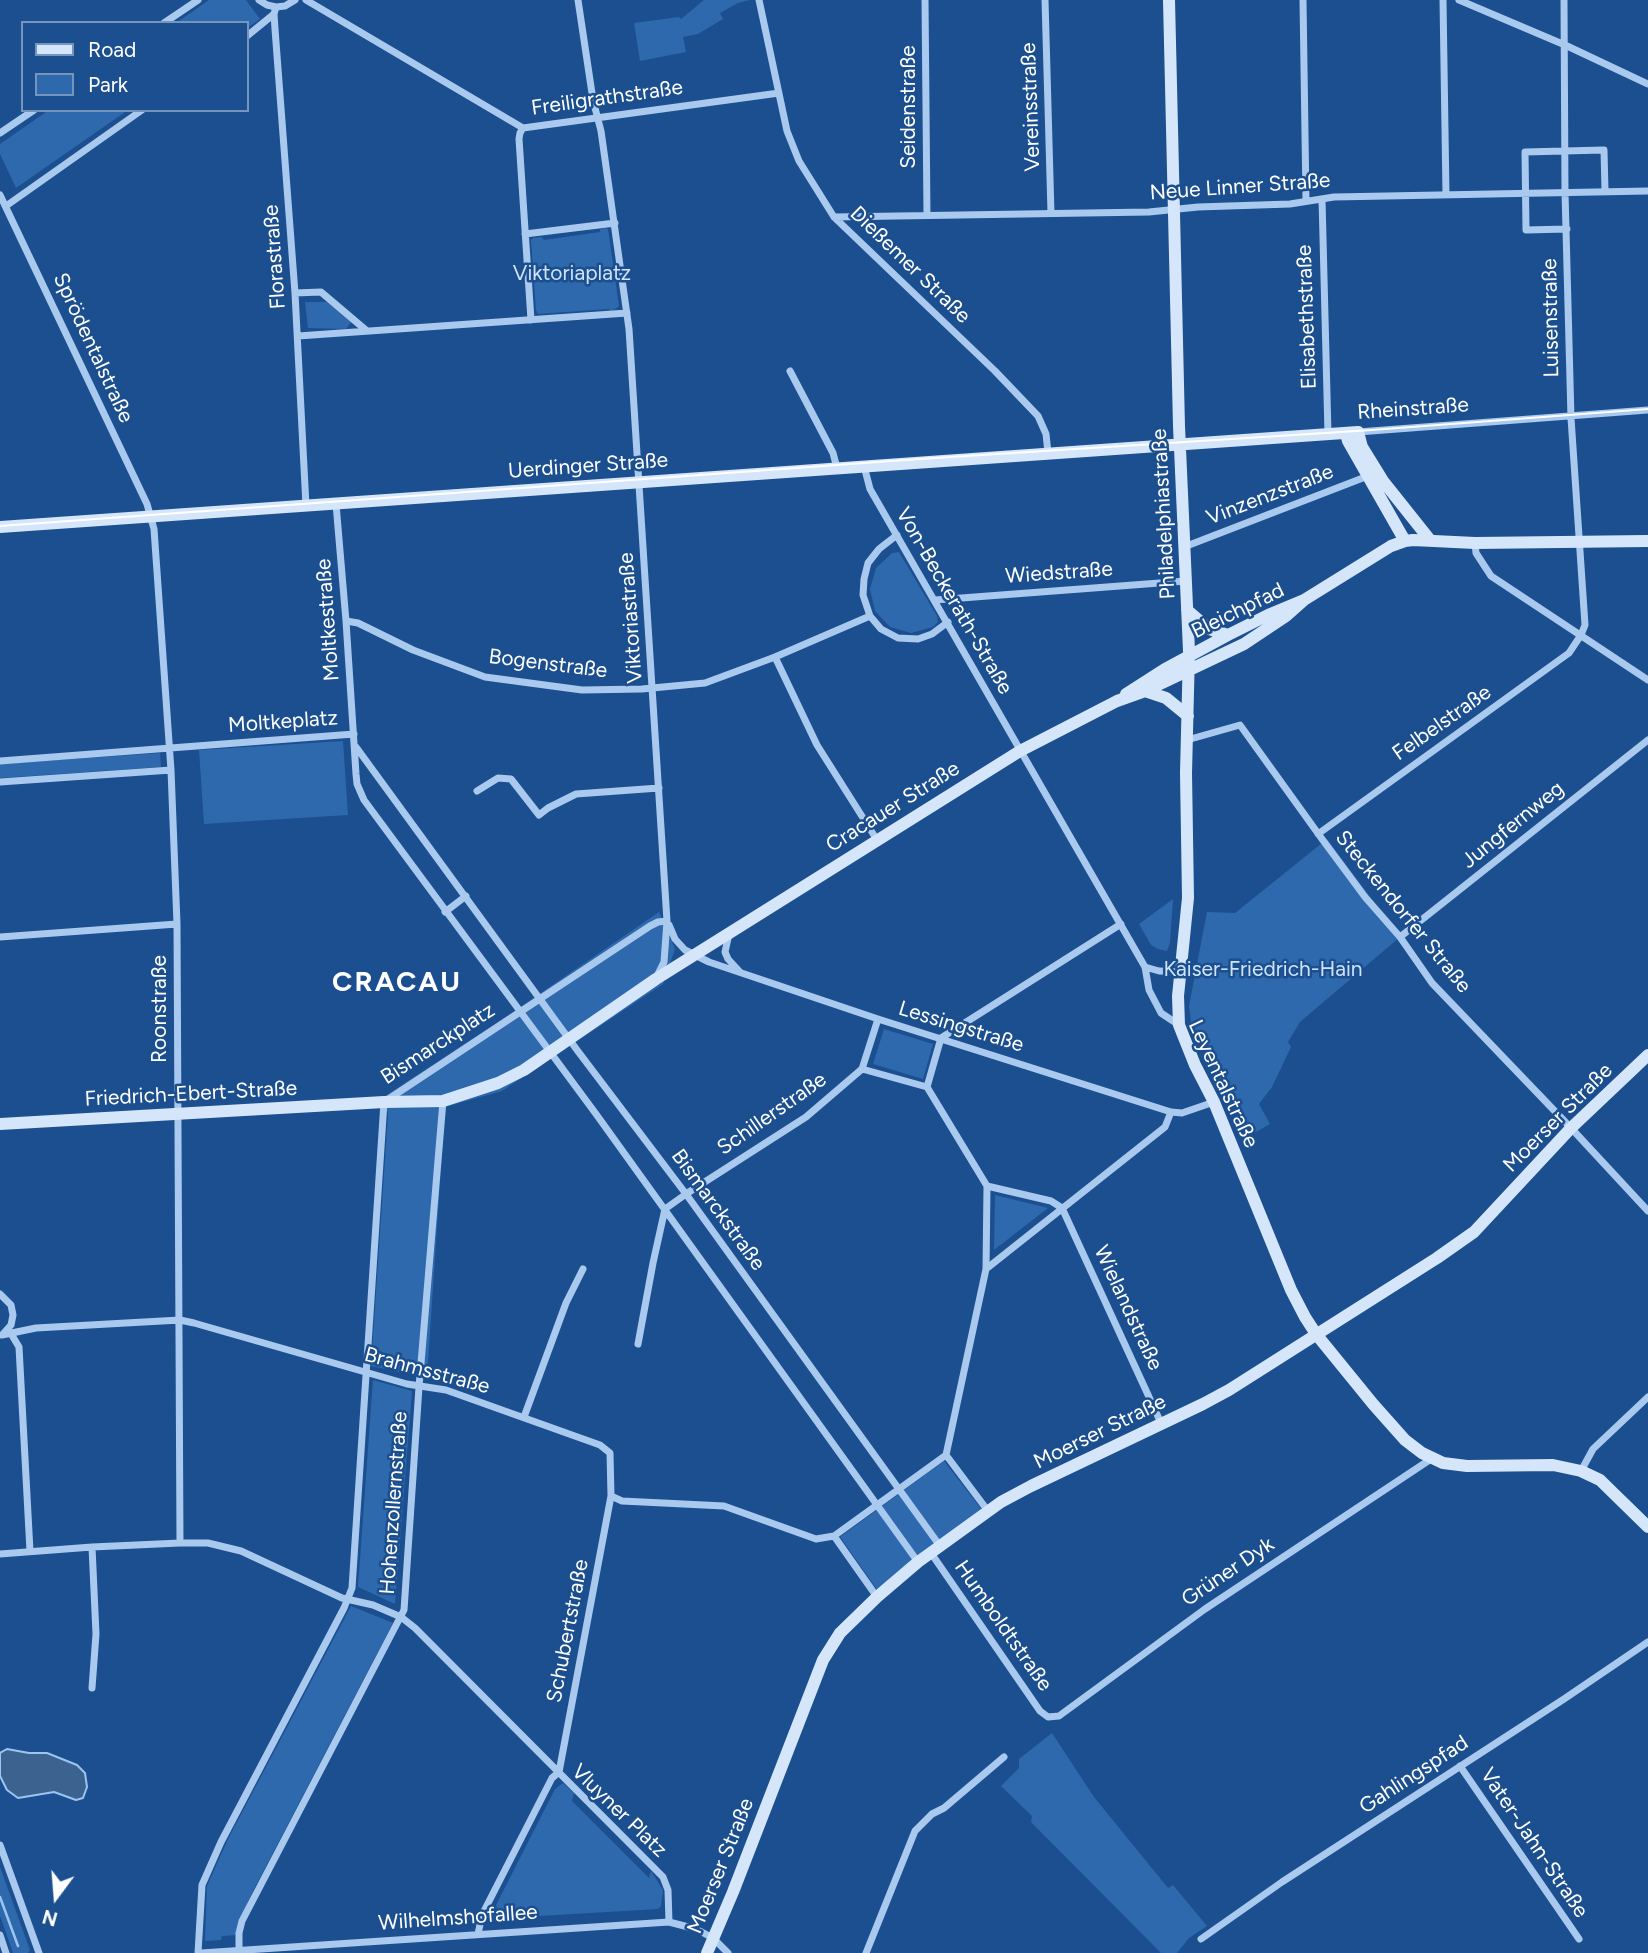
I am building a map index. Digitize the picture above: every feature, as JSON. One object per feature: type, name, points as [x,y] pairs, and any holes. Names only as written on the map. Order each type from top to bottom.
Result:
[{"type":"main road","name":"Philadelphiastraße","points":[[1169,0],[1180,444],[1189,657],[1186,773],[1188,898],[1178,996],[1179,1025]]},
{"type":"main road","name":"Rheinstraße","points":[[1180,444],[1352,432]]},
{"type":"main road","points":[[1405,541],[1348,440],[1352,432],[1383,481],[1430,540]]},
{"type":"main road","name":"Uerdinger Straße","points":[[0,527],[1180,444]]},
{"type":"main road","name":"Bleichpfad","points":[[1189,657],[1268,615],[1304,600],[1391,546],[1405,541],[1648,541]]},
{"type":"main road","name":"Bleichpfad","points":[[1188,671],[1262,633],[1286,617],[1304,600]]},
{"type":"main road","points":[[1187,610],[1209,629],[1228,635]]},
{"type":"main road","name":"Cracauer Straße","points":[[1117,701],[1189,657]]},
{"type":"main road","name":"Cracauer Straße","points":[[695,955],[1020,751],[1117,701],[1188,671]]},
{"type":"main road","points":[[1145,691],[1166,698],[1188,716]]},
{"type":"main road","name":"Bismarckplatz","points":[[384,1102],[443,1101],[498,1083],[524,1070],[695,955]]},
{"type":"main road","name":"Leyentalstraße","points":[[1179,1025],[1214,1102],[1290,1290],[1316,1334],[1373,1404],[1405,1440],[1431,1459]]},
{"type":"main road","name":"Moerser Straße","points":[[707,1953],[823,1660],[840,1633],[877,1597],[918,1562],[988,1511],[1031,1486],[1229,1390],[1474,1232],[1571,1128],[1648,1055]]},
{"type":"main road","name":"Friedrich-Ebert-Straße","points":[[0,1124],[384,1102]]},
{"type":"main road","points":[[1431,1459],[1454,1465],[1553,1465],[1581,1471],[1600,1480],[1648,1527]]},
{"type":"street","points":[[167,21],[198,0]]},
{"type":"street","points":[[259,0],[275,10]]},
{"type":"street","points":[[248,35],[275,10],[295,0]]},
{"type":"street","name":"Freiligrathstraße","points":[[306,0],[523,128],[779,93]]},
{"type":"street","points":[[298,336],[627,313],[603,139],[593,100],[578,0]]},
{"type":"street","name":"Dießemer Straße","points":[[759,0],[787,131],[799,161],[834,217],[1038,416],[1046,434],[1048,453]]},
{"type":"street","name":"Seidenstraße","points":[[925,0],[927,215]]},
{"type":"street","name":"Vereinsstraße","points":[[1045,0],[1051,213]]},
{"type":"street","points":[[1303,0],[1306,201]]},
{"type":"street","points":[[1443,0],[1446,195]]},
{"type":"street","points":[[1459,0],[1648,83]]},
{"type":"street","name":"Luisenstraße","points":[[1564,0],[1564,151],[1571,416],[1585,625],[1581,635]]},
{"type":"street","name":"Florastraße","points":[[275,10],[298,336],[306,506]]},
{"type":"street","points":[[0,133],[31,112]]},
{"type":"street","points":[[6,206],[139,112]]},
{"type":"street","points":[[523,128],[519,139],[531,320]]},
{"type":"street","points":[[1567,229],[1526,230],[1525,152],[1604,150],[1605,191]]},
{"type":"street","name":"Neue Linner Straße","points":[[834,217],[1149,212],[1198,206],[1290,204],[1322,199],[1648,191]]},
{"type":"street","name":"Sprödentalstraße","points":[[0,195],[152,517]]},
{"type":"street","name":"Elisabethstraße","points":[[1322,199],[1328,434]]},
{"type":"street","points":[[525,234],[614,223]]},
{"type":"street","points":[[295,293],[321,292],[368,331]]},
{"type":"street","name":"Viktoriastraße","points":[[627,313],[667,921],[664,962],[656,979]]},
{"type":"street","points":[[790,372],[834,453],[837,468]]},
{"type":"street","name":"Rheinstraße","points":[[1352,432],[1648,410]]},
{"type":"street","name":"Von-Beckerath-Straße","points":[[864,465],[870,489],[1020,751]]},
{"type":"street","name":"Vinzenzstraße","points":[[1184,547],[1368,477]]},
{"type":"street","name":"Moltkestraße","points":[[336,503],[354,734]]},
{"type":"street","name":"Roonstraße","points":[[152,517],[170,748],[177,924],[180,1543]]},
{"type":"street","points":[[897,535],[879,549],[868,563],[863,579],[863,595],[870,617],[881,629],[898,638],[918,639],[932,634],[948,622]]},
{"type":"street","points":[[1475,543],[1476,553],[1491,576],[1648,680]]},
{"type":"street","name":"Wiedstraße","points":[[935,600],[1186,581]]},
{"type":"street","name":"Bogenstraße","points":[[346,621],[358,623],[413,650],[485,677],[582,690],[653,689],[705,683],[870,617]]},
{"type":"street","name":"Felbelstraße","points":[[1318,834],[1569,653],[1581,635]]},
{"type":"street","points":[[775,657],[817,745],[877,840]]},
{"type":"street","name":"Steckendorfer Straße","points":[[1187,740],[1240,724],[1318,834],[1365,897],[1401,937],[1432,983],[1648,1211]]},
{"type":"street","name":"Moltkeplatz","points":[[0,761],[354,734],[357,784],[375,816]]},
{"type":"street","name":"Jungfernweg","points":[[1401,937],[1648,740]]},
{"type":"street","name":"Bismarckstraße","points":[[355,746],[899,1488],[935,1549]]},
{"type":"street","name":"Leyentalstraße","points":[[1020,751],[1145,967],[1149,990],[1161,1013],[1179,1025]]},
{"type":"street","points":[[0,782],[171,770]]},
{"type":"street","points":[[477,791],[498,778],[511,779],[539,815],[576,794],[659,788]]},
{"type":"street","name":"Bismarckstraße","points":[[375,816],[522,1012],[918,1562]]},
{"type":"street","points":[[446,912],[466,896]]},
{"type":"street","name":"Viktoriastraße","points":[[667,921],[675,939],[685,950],[695,955]]},
{"type":"street","name":"Bismarckplatz","points":[[384,1102],[650,926],[667,921]]},
{"type":"street","points":[[0,937],[177,924]]},
{"type":"street","points":[[927,1087],[941,1038],[1121,924]]},
{"type":"street","points":[[730,933],[724,952],[740,972]]},
{"type":"street","name":"Lessingstraße","points":[[695,955],[878,1019],[1171,1112]]},
{"type":"street","points":[[1145,967],[1181,972]]},
{"type":"street","points":[[611,1496],[622,1501],[724,1506],[817,1539],[834,1536],[946,1455],[986,1269],[987,1186],[927,1087],[862,1069],[878,1019]]},
{"type":"street","name":"Schillerstraße","points":[[665,1209],[806,1118],[862,1069]]},
{"type":"street","name":"Hohenzollernstraße","points":[[239,1951],[242,1921],[401,1617],[405,1598],[419,1387],[443,1101]]},
{"type":"street","name":"Hohenzollernstraße","points":[[199,1953],[202,1885],[221,1842],[352,1588],[384,1102]]},
{"type":"street","points":[[986,1269],[1165,1127],[1171,1112],[1182,1113],[1214,1102]]},
{"type":"street","points":[[987,1186],[1051,1201],[1062,1208]]},
{"type":"street","name":"Wielandstraße","points":[[1062,1208],[1161,1423]]},
{"type":"street","name":"Bismarckstraße","points":[[638,1344],[665,1209]]},
{"type":"street","points":[[524,1417],[566,1303],[583,1269]]},
{"type":"street","points":[[0,1294],[11,1306],[13,1315],[11,1325],[4,1334],[19,1347],[30,1551]]},
{"type":"street","name":"Brahmsstraße","points":[[4,1334],[36,1328],[180,1321],[419,1387],[446,1390],[600,1445],[610,1453],[611,1496]]},
{"type":"street","points":[[1581,1471],[1592,1449],[1648,1397]]},
{"type":"street","points":[[946,1455],[988,1511]]},
{"type":"street","name":"Grüner Dyk","points":[[1048,1717],[1059,1716],[1215,1601],[1431,1459]]},
{"type":"street","name":"Schubertstraße","points":[[559,1772],[611,1496]]},
{"type":"street","points":[[834,1536],[877,1597]]},
{"type":"street","points":[[0,1554],[180,1543],[208,1543],[242,1552],[348,1600],[373,1605],[401,1617],[559,1772]]},
{"type":"street","points":[[92,1547],[96,1634],[92,1688]]},
{"type":"street","name":"Humboldtstraße","points":[[935,1549],[1013,1675],[1040,1711],[1048,1717]]},
{"type":"street","name":"Gahlingspfad","points":[[1201,1938],[1648,1642]]},
{"type":"street","points":[[866,1953],[915,1832],[932,1814],[944,1808],[1004,1757]]},
{"type":"street","name":"Vater-Jahn-Straße","points":[[1460,1766],[1578,1939]]},
{"type":"street","name":"Vluyner Platz","points":[[478,1934],[482,1915],[552,1778],[559,1772],[663,1877],[668,1890],[669,1922]]},
{"type":"street","points":[[0,1845],[39,1953]]},
{"type":"street","name":"Wilhelmshofallee","points":[[199,1953],[669,1922],[696,1929],[713,1938]]},
{"type":"street","points":[[0,1935],[6,1953]]},
{"type":"street","points":[[713,1938],[728,1953]]},
{"type":"green space","points":[[209,0],[246,0],[260,19],[248,27],[248,21],[179,21]]},
{"type":"green space","points":[[704,0],[750,0],[720,13],[723,19],[698,34],[683,37],[686,52],[640,61],[634,23],[679,17],[681,19]]},
{"type":"green space","points":[[46,112],[125,112],[16,188],[0,154],[0,144]]},
{"type":"green space","name":"Viktoriaplatz","points":[[600,229],[608,229],[619,306],[610,311],[538,314],[531,240],[600,232]]},
{"type":"green space","points":[[305,302],[327,302],[352,321],[346,329],[308,328]]},
{"type":"green space","points":[[899,552],[937,616],[938,622],[933,627],[911,633],[890,627],[875,611],[870,589],[876,568],[892,553]]},
{"type":"green space","points":[[343,741],[348,815],[204,824],[199,750]]},
{"type":"green space","points":[[160,753],[161,767],[0,778],[0,764]]},
{"type":"green space","name":"Kaiser-Friedrich-Hain","points":[[1327,839],[1400,937],[1300,1022],[1288,1042],[1291,1047],[1272,1087],[1259,1104],[1270,1124],[1249,1136],[1191,1022],[1189,1006],[1207,912],[1235,913]]},
{"type":"green space","points":[[1173,899],[1167,951],[1151,945],[1139,924]]},
{"type":"green space","points":[[659,912],[675,949],[663,984],[502,1091],[445,1107],[427,1378],[371,1366],[388,1115],[385,1096]]},
{"type":"green space","points":[[884,1029],[933,1044],[923,1079],[873,1064]]},
{"type":"green space","points":[[995,1195],[1048,1208],[994,1250]]},
{"type":"green space","points":[[373,1380],[412,1391],[395,1604],[358,1587]]},
{"type":"green space","points":[[944,1461],[982,1510],[923,1551],[878,1591],[840,1537]]},
{"type":"green space","points":[[351,1606],[393,1623],[253,1891],[236,1935],[205,1941],[207,1886],[228,1839]]},
{"type":"green space","points":[[1052,1733],[1094,1797],[1168,1888],[1173,1885],[1207,1926],[1189,1938],[1177,1953],[1161,1953],[1031,1822],[1032,1816],[1001,1786],[1019,1768],[1019,1759]]},
{"type":"green space","points":[[563,1783],[574,1793],[572,1801],[649,1878],[651,1871],[663,1890],[661,1906],[658,1909],[489,1919],[555,1789]]},
{"type":"green space","points":[[0,1867],[30,1950],[28,1953],[13,1953],[0,1916]]},
{"type":"shaded area","points":[[7,1749],[47,1753],[77,1765],[85,1773],[87,1787],[83,1798],[76,1800],[54,1792],[18,1798],[7,1790],[0,1776],[0,1753]]},
{"type":"waterway","points":[[0,1897],[18,1946]]},
{"type":"tram line","points":[[0,526],[1648,409]]},
{"type":"district","name":"CRACAU","points":[[397,983]]}]
